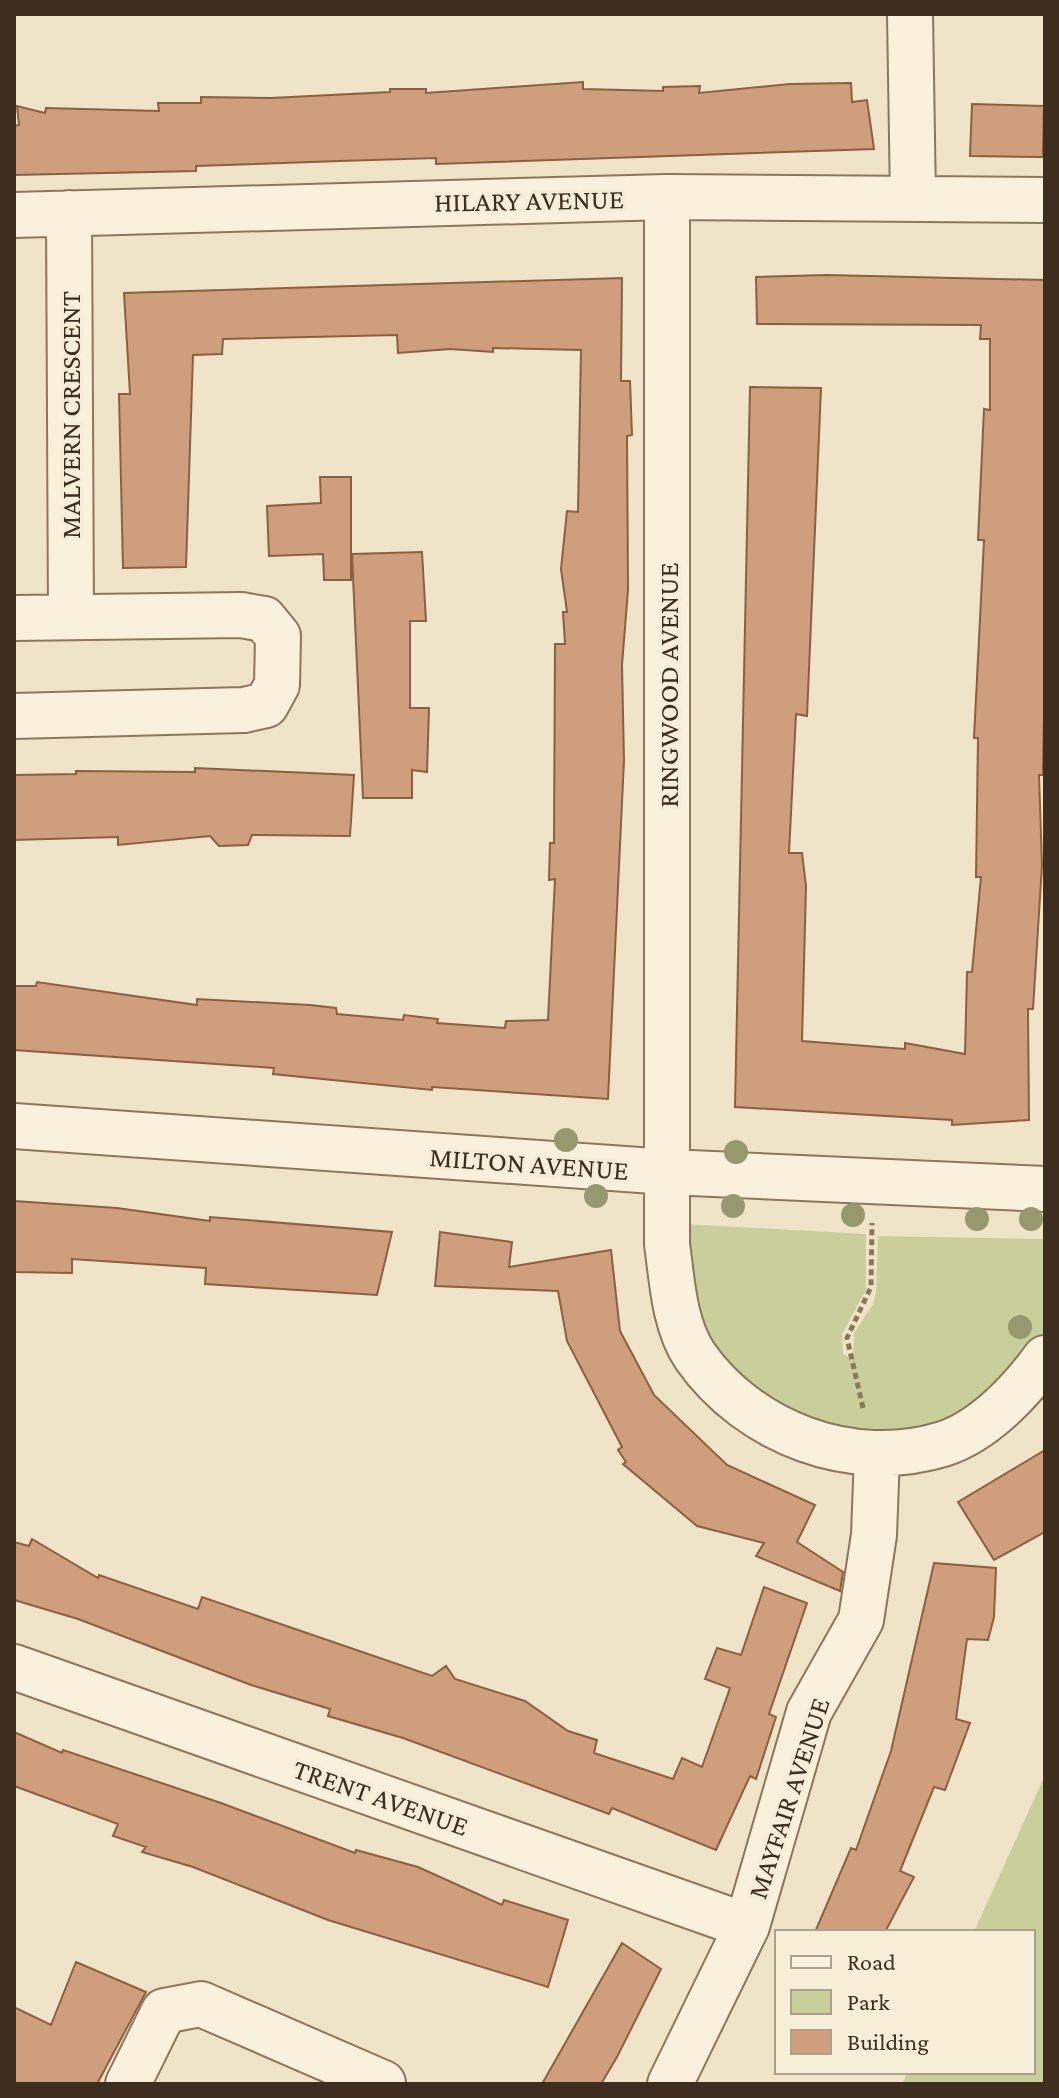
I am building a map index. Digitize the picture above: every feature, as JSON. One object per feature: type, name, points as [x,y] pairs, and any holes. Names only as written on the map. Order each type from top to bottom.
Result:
[{"type":"street","points":[[910,14],[913,199]]},
{"type":"street","name":"HILARY AVENUE","points":[[14,215],[667,197],[1045,200]]},
{"type":"street","name":"RINGWOOD AVENUE","points":[[667,197],[668,1172]]},
{"type":"street","name":"MALVERN CRESCENT","points":[[69,213],[71,617]]},
{"type":"street","points":[[14,618],[241,615],[264,619],[278,636],[277,685],[266,705],[244,710],[14,716]]},
{"type":"street","name":"MILTON AVENUE","points":[[14,1126],[668,1172],[1045,1189]]},
{"type":"street","points":[[668,1172],[667,1244],[675,1306],[693,1353],[732,1399],[777,1429],[816,1443],[877,1455],[945,1444],[997,1410],[1025,1386],[1045,1358]]},
{"type":"street","name":"MAYFAIR AVENUE","points":[[670,2084],[747,1926],[809,1712],[861,1620],[874,1535],[877,1455]]},
{"type":"street","name":"TRENT AVENUE","points":[[14,1667],[747,1926]]},
{"type":"street","points":[[128,2084],[164,2011],[201,2004],[383,2083]]},
{"type":"path","points":[[872,1182],[871,1287],[847,1338],[850,1362],[877,1455]]},
{"type":"green space","points":[[683,1224],[866,1234],[866,1290],[842,1334],[843,1354],[849,1357],[853,1357],[854,1333],[873,1304],[876,1292],[878,1236],[1045,1239],[1045,1331],[1018,1371],[953,1418],[928,1428],[874,1430],[817,1422],[755,1396],[709,1340],[695,1311]]},
{"type":"green space","points":[[1045,1775],[1045,2084],[902,2084],[907,2074],[1035,2074],[1035,1930],[975,1930]]},
{"type":"building","points":[[583,82],[583,89],[663,91],[663,87],[700,86],[699,93],[790,84],[851,83],[852,102],[867,100],[874,149],[436,164],[436,158],[196,166],[196,171],[14,175],[14,126],[19,125],[17,106],[45,113],[46,108],[159,111],[158,103],[201,103],[201,97],[271,98],[390,92],[390,89],[426,89],[426,93]]},
{"type":"building","points":[[972,104],[1044,106],[1043,157],[970,156]]},
{"type":"building","points":[[827,275],[1045,280],[1045,663],[1043,775],[1039,775],[1042,865],[1033,1009],[1028,1009],[1029,1120],[952,1125],[952,1120],[735,1107],[750,387],[821,388],[807,716],[796,714],[789,853],[802,853],[806,886],[802,1041],[905,1049],[905,1043],[965,1054],[967,972],[972,972],[981,877],[976,877],[978,738],[974,738],[984,540],[978,540],[984,409],[990,410],[990,339],[980,339],[981,325],[757,324],[756,277]]},
{"type":"building","points":[[622,278],[621,381],[630,381],[632,435],[627,436],[628,590],[622,665],[624,760],[608,1099],[432,1087],[432,1090],[273,1074],[274,1068],[14,1050],[14,986],[36,986],[37,982],[197,1005],[197,999],[310,1005],[336,1008],[337,1014],[403,1020],[404,1015],[438,1019],[437,1023],[505,1028],[506,1021],[548,1020],[555,879],[549,880],[550,843],[554,843],[555,644],[565,644],[563,612],[567,612],[561,569],[567,511],[578,512],[581,350],[493,348],[493,352],[450,349],[398,353],[397,335],[223,339],[222,354],[193,355],[186,567],[123,568],[119,394],[130,394],[124,293]]},
{"type":"building","points":[[320,477],[351,477],[351,580],[324,580],[323,554],[269,556],[267,506],[321,503]]},
{"type":"building","points":[[422,552],[426,621],[410,621],[410,708],[429,708],[427,772],[412,770],[412,798],[363,798],[352,554]]},
{"type":"building","points":[[195,768],[354,775],[350,836],[252,835],[248,845],[219,846],[210,836],[118,845],[118,837],[14,840],[14,775],[76,774],[76,771],[195,772]]},
{"type":"building","points":[[14,1201],[117,1208],[210,1221],[210,1217],[392,1232],[377,1295],[205,1284],[206,1268],[72,1259],[72,1273],[14,1272]]},
{"type":"building","points":[[440,1232],[512,1242],[509,1267],[611,1250],[620,1331],[654,1395],[727,1465],[815,1505],[797,1542],[843,1572],[840,1591],[756,1556],[764,1543],[697,1526],[623,1464],[626,1462],[618,1450],[622,1447],[567,1341],[558,1291],[435,1286]]},
{"type":"building","points":[[1045,1450],[1045,1532],[994,1560],[958,1502]]},
{"type":"building","points":[[32,1539],[98,1578],[99,1575],[198,1609],[202,1597],[432,1676],[446,1666],[455,1679],[525,1701],[568,1731],[597,1740],[594,1753],[673,1779],[682,1758],[702,1767],[730,1688],[705,1679],[717,1648],[741,1655],[764,1587],[807,1603],[769,1714],[776,1717],[756,1779],[750,1776],[716,1850],[612,1808],[609,1814],[403,1738],[328,1716],[330,1709],[251,1685],[78,1619],[14,1600],[14,1542],[29,1546]]},
{"type":"building","points":[[934,1563],[996,1568],[994,1617],[988,1640],[967,1639],[956,1719],[970,1723],[945,1790],[934,1787],[900,1871],[914,1877],[886,1930],[816,1930],[851,1848],[856,1850],[891,1751]]},
{"type":"building","points":[[14,1732],[62,1753],[63,1750],[221,1803],[355,1853],[356,1850],[418,1867],[502,1905],[504,1900],[568,1920],[548,1987],[328,1920],[193,1867],[142,1852],[146,1847],[113,1836],[118,1824],[14,1786]]},
{"type":"building","points":[[622,1943],[661,1969],[617,2057],[601,2084],[542,2084]]},
{"type":"building","points":[[76,1962],[146,1992],[97,2084],[14,2084],[14,2007],[51,2025]]}]
